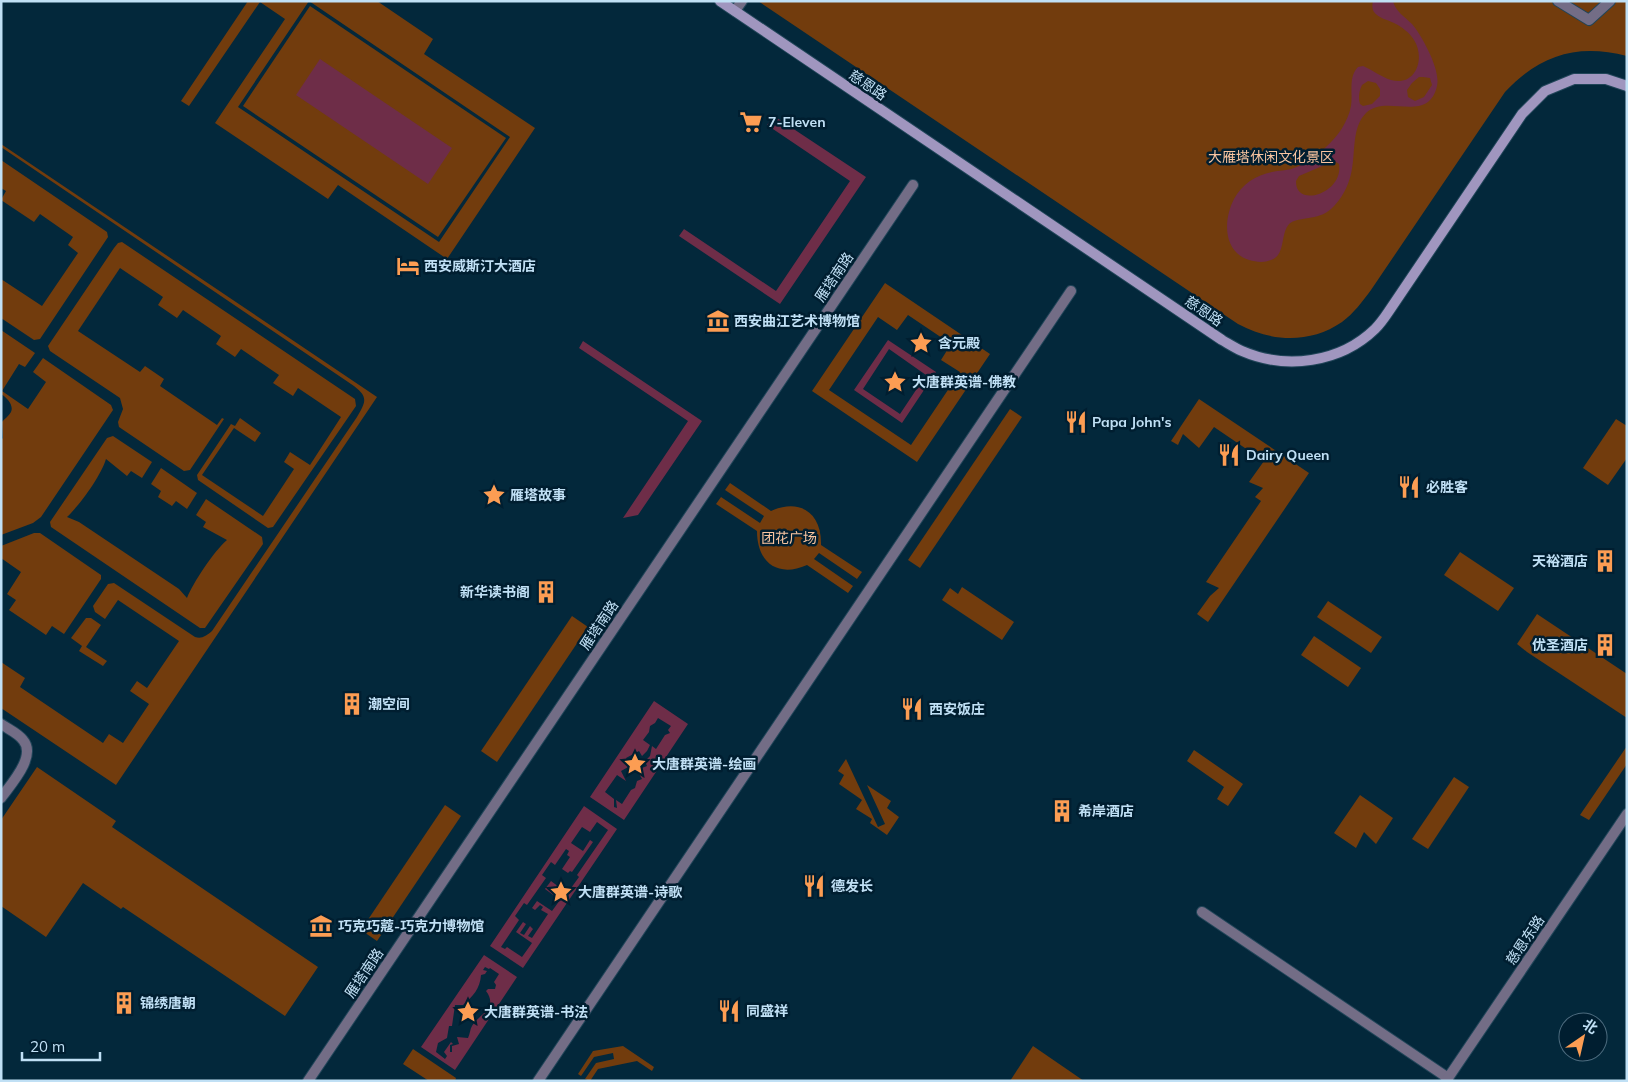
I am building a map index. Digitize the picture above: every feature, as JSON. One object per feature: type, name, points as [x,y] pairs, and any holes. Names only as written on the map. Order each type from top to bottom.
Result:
[{"type":"main road","name":"慈恩路","points":[[720,1],[1222,340],[1242,351],[1276,361],[1301,362],[1325,358],[1348,348],[1376,328],[1522,114],[1546,91],[1574,79],[1606,78],[1627,86]]},
{"type":"street","points":[[735,11],[742,1]]},
{"type":"street","points":[[1558,1],[1589,20],[1610,1]]},
{"type":"street","name":"雁塔南路","points":[[308,1081],[912,185]]},
{"type":"street","points":[[538,1081],[1071,291]]},
{"type":"street","points":[[1,724],[22,738],[28,753],[24,764],[1,798]]},
{"type":"street","name":"慈恩东路","points":[[1447,1079],[1627,814]]},
{"type":"street","points":[[1202,912],[1447,1079]]},
{"type":"green space","points":[[248,1],[309,1],[377,1],[433,39],[424,54],[535,128],[447,259],[338,185],[328,199],[215,123],[285,19],[260,2],[189,106],[181,101]],"holes":[[[309,1],[510,137],[439,242],[238,107]]]},
{"type":"green space","name":"大雁塔休闲文化景区","points":[[758,1],[1627,1],[1627,56],[1592,51],[1560,55],[1532,69],[1518,79],[1505,92],[1358,307],[1342,322],[1330,329],[1304,337],[1290,338],[1264,334],[1238,324]]},
{"type":"green space","points":[[310,6],[506,138],[438,237],[243,106]]},
{"type":"green space","points":[[1,144],[377,397],[116,785],[1,708],[1,662],[25,678],[20,687],[103,743],[109,734],[123,743],[149,704],[130,691],[137,681],[147,688],[179,641],[118,600],[105,619],[95,612],[93,606],[108,584],[114,583],[197,638],[208,634],[212,631],[357,417],[363,406],[364,399],[361,392],[351,384],[1,147]]},
{"type":"green space","points":[[1,160],[107,232],[108,237],[40,339],[34,340],[1,318],[1,279],[42,306],[78,253],[68,245],[73,237],[40,214],[34,222],[1,200],[6,191],[1,188]]},
{"type":"green space","points":[[122,242],[355,399],[356,406],[273,527],[268,528],[198,480],[197,475],[231,424],[235,426],[240,418],[261,433],[255,442],[234,428],[202,475],[263,516],[294,469],[284,462],[290,452],[310,465],[341,417],[298,388],[293,396],[273,383],[279,375],[241,349],[235,357],[216,344],[221,336],[183,310],[177,318],[158,305],[163,297],[120,268],[78,331],[140,372],[145,366],[164,379],[160,386],[217,425],[222,418],[224,419],[190,470],[184,471],[119,427],[118,422],[123,409],[120,398],[50,351],[48,346],[114,248],[118,243]]},
{"type":"green space","points":[[885,283],[990,354],[917,462],[812,391]],"holes":[[[908,315],[951,344],[941,360],[960,372],[911,445],[829,390],[878,317],[897,330]]]},
{"type":"green space","points":[[1,330],[35,353],[25,367],[19,364],[2,391],[28,409],[46,382],[33,372],[43,358],[111,405],[113,410],[41,517],[33,523],[1,535],[2,422],[10,413],[12,407],[1,394]]},
{"type":"green space","points":[[1199,399],[1309,473],[1208,622],[1197,614],[1210,596],[1219,588],[1206,582],[1261,501],[1255,497],[1263,488],[1249,482],[1264,461],[1214,427],[1199,448],[1183,434],[1178,445],[1171,441]]},
{"type":"green space","points":[[1010,409],[1022,417],[920,568],[908,560]]},
{"type":"green space","points":[[1616,419],[1627,426],[1627,458],[1608,485],[1583,468]]},
{"type":"green space","points":[[113,436],[152,462],[142,478],[131,471],[127,476],[106,459],[89,490],[67,517],[79,522],[179,589],[187,598],[204,568],[227,540],[203,527],[206,522],[196,515],[206,499],[262,537],[263,544],[205,628],[200,628],[51,527],[50,522],[107,438]]},
{"type":"green space","points":[[161,468],[197,493],[187,509],[176,501],[172,506],[158,497],[161,491],[151,484]]},
{"type":"green space","name":"团花广场","points":[[730,483],[771,511],[791,506],[807,511],[818,524],[821,545],[862,572],[857,579],[819,553],[814,559],[853,586],[848,593],[807,565],[787,570],[771,565],[761,552],[757,531],[716,504],[721,497],[760,523],[764,516],[725,490]]},
{"type":"green space","points":[[34,533],[40,533],[101,575],[101,579],[64,634],[52,626],[46,635],[9,610],[16,600],[7,594],[21,572],[1,558],[1,546]]},
{"type":"green space","points":[[1460,552],[1514,588],[1498,611],[1444,575]]},
{"type":"green space","points":[[962,587],[1014,622],[1002,640],[942,600],[950,588],[958,594]]},
{"type":"green space","points":[[1328,601],[1382,637],[1371,653],[1317,617]]},
{"type":"green space","points":[[1537,614],[1627,674],[1627,718],[1517,644]]},
{"type":"green space","points":[[572,616],[588,627],[497,762],[481,751]]},
{"type":"green space","points":[[86,618],[91,618],[101,625],[86,647],[107,661],[103,666],[79,651],[82,646],[71,638]]},
{"type":"green space","points":[[1314,636],[1361,668],[1348,687],[1301,655]]},
{"type":"green space","points":[[1627,746],[1627,764],[1589,820],[1580,815]]},
{"type":"green space","points":[[1194,750],[1243,784],[1228,806],[1217,799],[1224,787],[1187,761]]},
{"type":"green space","points":[[846,759],[878,827],[885,824],[867,785],[891,801],[887,808],[899,817],[887,835],[870,823],[872,819],[856,809],[862,800],[839,784],[844,775],[838,771]]},
{"type":"green space","points":[[37,767],[116,821],[112,827],[318,967],[285,1016],[123,907],[121,909],[83,883],[46,937],[1,906],[1,820]]},
{"type":"green space","points":[[1454,777],[1469,787],[1428,849],[1412,839]]},
{"type":"green space","points":[[1360,795],[1393,818],[1376,844],[1364,832],[1356,848],[1334,833]]},
{"type":"green space","points":[[445,805],[461,816],[377,941],[361,930]]},
{"type":"green space","points":[[623,1046],[654,1067],[652,1071],[637,1061],[598,1069],[590,1081],[585,1079],[596,1063],[614,1059],[613,1053],[594,1057],[581,1076],[578,1074],[593,1051]]},
{"type":"green space","points":[[1033,1046],[1084,1081],[1010,1081]]},
{"type":"green space","points":[[413,1049],[456,1078],[455,1081],[429,1081],[403,1064]]},
{"type":"shaded area","points":[[1373,1],[1393,1],[1398,11],[1412,24],[1421,36],[1436,71],[1437,86],[1432,98],[1425,104],[1406,107],[1384,106],[1374,108],[1366,113],[1361,119],[1356,134],[1350,179],[1338,202],[1326,213],[1289,224],[1284,233],[1279,254],[1271,260],[1257,262],[1240,256],[1230,243],[1227,225],[1230,207],[1241,189],[1260,175],[1291,169],[1303,164],[1330,143],[1348,118],[1351,106],[1352,80],[1358,67],[1363,66],[1387,79],[1399,81],[1406,79],[1416,70],[1419,55],[1414,40],[1403,28],[1376,14],[1372,7]],"holes":[[[1419,77],[1430,78],[1432,85],[1424,97],[1415,101],[1408,97],[1407,90]],[[1368,81],[1376,83],[1380,89],[1380,96],[1372,104],[1363,106],[1360,104],[1359,94],[1362,85]],[[1336,162],[1339,164],[1339,174],[1334,183],[1327,190],[1319,194],[1310,196],[1303,194],[1298,189],[1296,181],[1299,176]]]},
{"type":"shaded area","points":[[320,59],[452,148],[428,184],[296,95]]},
{"type":"shaded area","points":[[774,116],[866,177],[780,304],[679,236],[684,229],[776,291],[850,181],[767,125]]},
{"type":"shaded area","points":[[888,340],[936,372],[902,423],[854,390]],"holes":[[[889,349],[926,375],[900,414],[863,389]]]},
{"type":"shaded area","points":[[583,341],[702,421],[638,515],[623,518],[688,421],[579,348]]},
{"type":"shaded area","points":[[654,701],[688,724],[624,820],[590,797]],"holes":[[[658,718],[671,726],[668,730],[670,733],[665,735],[656,749],[652,746],[650,756],[645,761],[647,766],[637,770],[642,779],[637,781],[635,788],[631,790],[622,804],[616,800],[617,808],[614,807],[614,799],[605,792],[617,775],[626,781],[621,771],[630,766],[626,758],[639,751],[642,756],[647,751],[650,745],[643,740],[649,732],[650,726]]]},
{"type":"shaded area","points":[[584,806],[617,829],[523,968],[490,946]],"holes":[[[597,822],[608,830],[577,875],[579,877],[562,897],[555,892],[559,887],[551,881],[545,889],[560,900],[552,911],[537,901],[532,908],[535,910],[540,905],[543,907],[541,910],[548,914],[532,938],[528,936],[533,929],[530,926],[524,935],[520,933],[526,924],[523,922],[516,932],[532,943],[522,957],[507,947],[505,949],[501,947],[519,920],[515,916],[524,903],[527,905],[546,878],[542,875],[551,862],[555,865],[566,849],[569,851],[567,855],[570,857],[562,869],[568,873],[572,872],[593,842],[590,840],[583,851],[571,843],[582,827],[590,832]]]},
{"type":"shaded area","points":[[484,955],[517,977],[455,1070],[421,1047]],"holes":[[[485,967],[499,974],[494,982],[496,985],[495,989],[488,989],[486,991],[490,1002],[489,1007],[472,1026],[468,1038],[457,1037],[459,1044],[452,1046],[452,1052],[450,1052],[450,1045],[453,1044],[451,1042],[444,1052],[447,1056],[445,1059],[436,1052],[438,1043],[447,1038],[449,1026],[452,1026],[455,1005],[463,1005],[470,998],[478,988],[481,975],[487,971],[483,970]]]},
{"type":"place","name":"7-Eleven","points":[[751,122]]},
{"type":"place","name":"西安威斯汀大酒店","points":[[408,266]]},
{"type":"place","name":"西安曲江艺术博物馆","points":[[718,321]]},
{"type":"place","name":"含元殿","points":[[921,343]]},
{"type":"place","name":"大唐群英谱-佛教","points":[[895,382]]},
{"type":"place","name":"Papa John's","points":[[1076,422]]},
{"type":"place","name":"Dairy Queen","points":[[1229,455]]},
{"type":"place","name":"必胜客","points":[[1409,487]]},
{"type":"place","name":"雁塔故事","points":[[494,495]]},
{"type":"place","name":"天裕酒店","points":[[1605,561]]},
{"type":"place","name":"新华读书阁","points":[[546,592]]},
{"type":"place","name":"优圣酒店","points":[[1605,645]]},
{"type":"place","name":"潮空间","points":[[352,704]]},
{"type":"place","name":"西安饭庄","points":[[912,709]]},
{"type":"place","name":"大唐群英谱-绘画","points":[[635,764]]},
{"type":"place","name":"希岸酒店","points":[[1062,811]]},
{"type":"place","name":"德发长","points":[[814,886]]},
{"type":"place","name":"大唐群英谱-诗歌","points":[[561,892]]},
{"type":"place","name":"巧克巧蔻-巧克力博物馆","points":[[321,926]]},
{"type":"place","name":"锦绣唐朝","points":[[124,1003]]},
{"type":"place","name":"同盛祥","points":[[729,1011]]},
{"type":"place","name":"大唐群英谱-书法","points":[[468,1012]]}]
